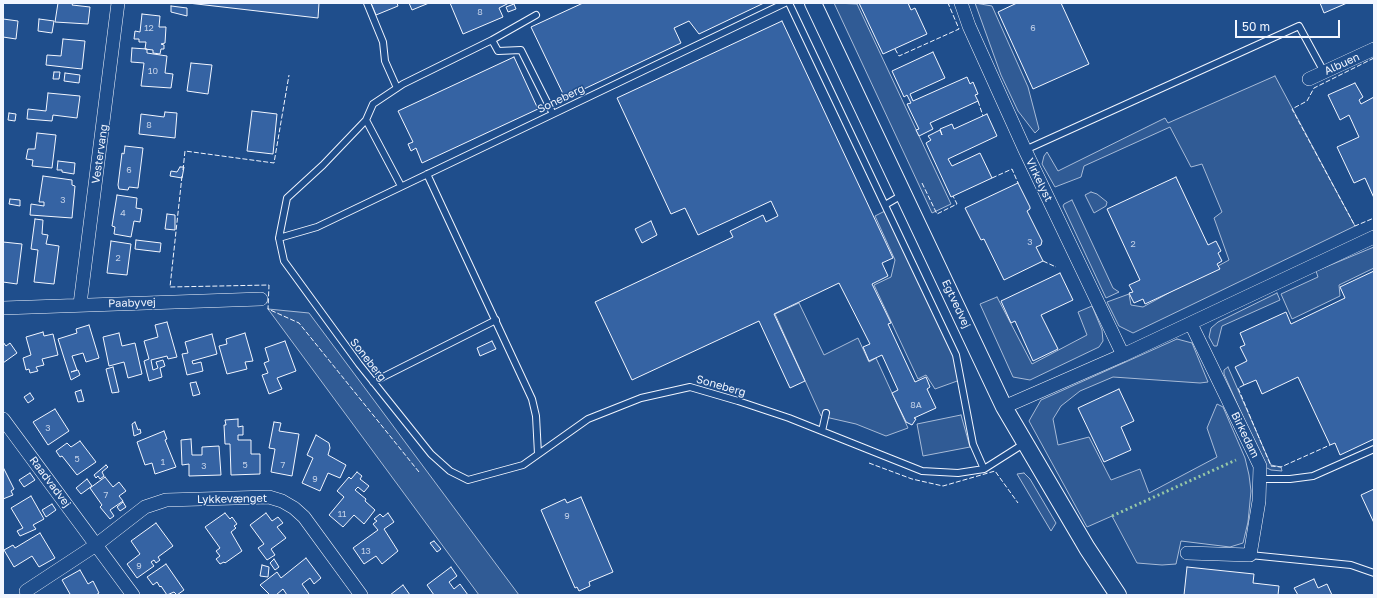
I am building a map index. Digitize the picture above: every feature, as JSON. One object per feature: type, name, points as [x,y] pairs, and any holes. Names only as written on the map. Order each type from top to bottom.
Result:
[{"type":"street","name":"Vestervang","points":[[80,304],[118,3]]},
{"type":"street","name":"Egtvedvej","points":[[813,3],[1004,407],[1087,548],[1118,595]]},
{"type":"street","name":"Virkelyst","points":[[961,3],[969,26],[1025,150],[1124,355]]},
{"type":"street","name":"Albuen","points":[[1310,79],[1374,49]]},
{"type":"street","points":[[1004,407],[1124,355],[1374,237]]},
{"type":"street","name":"Paabyvej","points":[[3,308],[80,304],[261,299]]},
{"type":"street","name":"Birkedam","points":[[1191,324],[1260,466],[1259,501],[1250,555]]},
{"type":"street","name":"Raadvadvej","points":[[3,419],[133,595]]},
{"type":"street","name":"Lykkevænget","points":[[96,545],[145,507],[166,500],[269,497],[282,501],[294,508],[304,517],[361,595]]},
{"type":"street","points":[[26,591],[96,545]]},
{"type":"street","points":[[1187,553],[1250,555]]},
{"type":"lane","points":[[366,3],[383,42],[385,61],[397,88]]},
{"type":"lane","name":"Soneberg","points":[[785,3],[317,226],[279,238],[284,261],[373,382],[431,454],[450,471],[468,480],[523,465],[588,419],[641,398],[690,387],[738,401],[822,431],[922,472],[958,473],[984,469],[1025,443]]},
{"type":"lane","points":[[790,3],[956,355],[973,444],[984,469]]},
{"type":"lane","points":[[279,238],[286,198],[323,165],[366,120],[373,104],[397,88],[492,40],[536,14]]},
{"type":"lane","points":[[1025,150],[1299,26],[1324,72]]},
{"type":"lane","points":[[492,40],[498,51],[521,50],[553,114]]},
{"type":"lane","points":[[366,120],[401,186]]},
{"type":"lane","points":[[427,174],[532,399],[536,416],[538,454]]},
{"type":"lane","points":[[884,205],[904,195]]},
{"type":"lane","points":[[373,382],[496,320]]},
{"type":"lane","points":[[822,431],[826,413]]},
{"type":"lane","points":[[1260,479],[1290,479],[1314,476],[1374,449]]},
{"type":"lane","points":[[1250,555],[1351,565],[1374,573]]},
{"type":"shaded area","points":[[834,3],[857,4],[951,204],[932,213]]},
{"type":"shaded area","points":[[975,3],[992,6],[1028,87],[1039,129],[1035,133],[1018,111],[1001,75]]},
{"type":"shaded area","points":[[1275,76],[1355,226],[1133,333],[1119,326],[1107,302],[1129,294],[1131,305],[1143,307],[1229,260],[1214,218],[1222,212],[1202,164],[1191,167],[1170,127],[1084,166],[1081,177],[1055,187],[1042,164],[1044,156],[1047,152],[1058,171],[1165,118],[1168,123]]},
{"type":"shaded area","points":[[1091,192],[1097,194],[1107,202],[1106,206],[1094,213],[1085,195]]},
{"type":"shaded area","points":[[1072,200],[1113,288],[1119,292],[1106,298],[1063,206]]},
{"type":"shaded area","points":[[887,210],[955,355],[960,380],[935,389],[926,375],[918,379],[874,285],[891,277],[895,260],[875,216]]},
{"type":"shaded area","points":[[1374,247],[1374,268],[1339,285],[1340,296],[1292,319],[1281,294],[1318,277],[1316,271]]},
{"type":"shaded area","points":[[1277,293],[1280,300],[1222,326],[1217,346],[1214,346],[1209,337],[1211,328],[1218,322]]},
{"type":"shaded area","points":[[997,297],[1032,364],[1087,335],[1078,312],[1092,306],[1102,330],[1103,341],[1099,347],[1030,380],[1013,377],[980,304]]},
{"type":"shaded area","points":[[799,303],[824,355],[858,338],[869,362],[876,358],[908,428],[886,436],[856,424],[821,416],[775,314]]},
{"type":"shaded area","points":[[268,309],[309,313],[519,595],[479,595]]},
{"type":"shaded area","points":[[1177,339],[1192,343],[1208,382],[1200,383],[1113,377],[1080,391],[1061,406],[1053,419],[1058,445],[1089,437],[1111,480],[1140,469],[1149,493],[1217,457],[1207,428],[1217,404],[1223,407],[1245,458],[1249,475],[1251,491],[1248,522],[1243,543],[1230,547],[1181,541],[1176,564],[1162,565],[1137,563],[1112,516],[1087,527],[1029,421],[1041,400]]},
{"type":"shaded area","points":[[1228,367],[1271,465],[1281,467],[1282,471],[1271,470],[1265,467],[1224,374],[1224,370]]},
{"type":"shaded area","points":[[961,415],[970,447],[923,456],[917,424]]},
{"type":"shaded area","points":[[1024,473],[1030,479],[1056,523],[1051,531],[1017,474]]},
{"type":"building","points":[[58,3],[73,3],[72,5],[90,7],[88,24],[55,22]]},
{"type":"building","points":[[188,3],[319,3],[318,18]]},
{"type":"building","points":[[371,3],[397,3],[398,6],[376,15]]},
{"type":"building","points":[[409,3],[429,3],[412,10]]},
{"type":"building","points":[[450,3],[509,3],[499,8],[503,17],[463,34]]},
{"type":"building","points":[[583,3],[764,3],[699,34],[689,21],[674,28],[681,43],[565,98],[531,27]]},
{"type":"building","points":[[859,3],[908,3],[911,10],[915,8],[927,34],[883,54]]},
{"type":"building","points":[[1017,3],[1061,3],[1089,64],[1033,89],[998,12]]},
{"type":"building","points":[[1320,3],[1347,3],[1324,13]]},
{"type":"building","points":[[514,4],[516,9],[508,12],[506,7]]},
{"type":"building","points":[[171,6],[187,8],[187,16],[171,12]]},
{"type":"building","points":[[142,14],[160,16],[159,27],[166,27],[165,43],[161,44],[164,45],[164,49],[161,49],[160,54],[153,53],[153,50],[145,49],[146,42],[139,42],[139,39],[134,39],[135,31],[140,32]]},
{"type":"building","points":[[3,19],[18,21],[16,39],[3,37]]},
{"type":"building","points":[[39,19],[54,21],[52,33],[38,31]]},
{"type":"building","points":[[782,21],[893,258],[882,263],[888,276],[872,284],[891,323],[888,324],[915,382],[926,377],[930,387],[927,389],[936,408],[914,418],[916,419],[912,425],[906,422],[892,393],[898,390],[882,355],[869,361],[863,347],[870,344],[839,283],[774,314],[805,381],[790,388],[759,321],[632,380],[595,302],[733,237],[730,231],[763,215],[766,222],[778,216],[771,201],[698,235],[685,208],[671,214],[617,98]]},
{"type":"building","points":[[63,39],[85,41],[82,69],[46,65],[47,55],[61,56]]},
{"type":"building","points":[[132,48],[147,49],[147,53],[167,56],[165,73],[173,74],[171,88],[141,86],[144,63],[131,62]]},
{"type":"building","points":[[933,52],[945,78],[910,94],[913,101],[967,77],[970,84],[973,82],[978,94],[975,95],[978,101],[930,123],[933,129],[919,136],[916,130],[919,129],[907,104],[911,103],[907,95],[904,97],[892,71]]},
{"type":"building","points":[[514,57],[538,109],[422,163],[416,148],[411,151],[408,144],[413,142],[398,111]]},
{"type":"building","points":[[191,63],[212,65],[208,94],[187,91]]},
{"type":"building","points":[[54,72],[60,72],[59,79],[53,79]]},
{"type":"building","points":[[65,73],[80,75],[79,83],[64,81]]},
{"type":"building","points":[[1355,83],[1363,97],[1359,100],[1361,104],[1374,97],[1374,198],[1365,178],[1354,183],[1337,147],[1359,137],[1349,115],[1340,120],[1328,95]]},
{"type":"building","points":[[48,93],[80,96],[77,118],[53,115],[52,121],[27,119],[28,109],[46,111]]},
{"type":"building","points":[[252,111],[277,114],[273,154],[247,151]]},
{"type":"building","points":[[165,112],[177,113],[175,138],[139,134],[141,114],[164,117]]},
{"type":"building","points":[[9,113],[16,114],[15,121],[8,120]]},
{"type":"building","points":[[987,114],[997,136],[948,159],[952,166],[980,153],[992,178],[951,197],[926,143],[931,140],[928,136],[940,130],[942,135],[940,129],[952,124],[954,129]]},
{"type":"building","points":[[37,133],[56,135],[52,168],[32,166],[33,160],[26,159],[28,149],[35,149]]},
{"type":"building","points":[[125,146],[143,148],[138,188],[129,187],[128,190],[119,189],[118,185],[122,153],[124,154]]},
{"type":"building","points":[[58,161],[75,163],[74,174],[57,170]]},
{"type":"building","points":[[180,167],[184,167],[182,178],[170,176],[171,171],[177,172]]},
{"type":"building","points":[[43,176],[72,180],[72,185],[75,186],[72,218],[30,215],[31,204],[44,206],[44,202],[39,202]]},
{"type":"building","points":[[1176,177],[1208,245],[1216,241],[1221,251],[1218,253],[1222,261],[1217,264],[1220,269],[1145,304],[1143,299],[1134,303],[1129,293],[1133,292],[1129,285],[1140,280],[1107,209]]},
{"type":"building","points":[[1018,183],[1030,207],[1027,211],[1042,241],[1041,245],[1036,247],[1043,261],[1004,280],[984,239],[981,240],[965,208]]},
{"type":"building","points":[[117,195],[137,198],[136,208],[142,209],[140,222],[134,221],[131,237],[114,234],[115,227],[112,226]]},
{"type":"building","points":[[10,199],[20,200],[20,206],[9,204]]},
{"type":"building","points":[[167,214],[175,215],[175,230],[165,229]]},
{"type":"building","points":[[35,219],[43,220],[42,234],[48,235],[46,244],[59,246],[54,284],[34,282],[38,250],[31,249]]},
{"type":"building","points":[[651,221],[657,235],[642,243],[635,229]]},
{"type":"building","points":[[136,240],[161,243],[160,252],[135,249]]},
{"type":"building","points":[[111,241],[131,244],[127,275],[107,273]]},
{"type":"building","points":[[3,242],[22,244],[17,284],[3,282]]},
{"type":"building","points":[[1374,271],[1374,439],[1340,455],[1335,443],[1330,445],[1298,377],[1262,394],[1256,380],[1244,385],[1235,367],[1247,361],[1240,347],[1245,345],[1240,333],[1286,312],[1291,324],[1345,298],[1340,287]]},
{"type":"building","points":[[1060,273],[1073,300],[1041,315],[1058,349],[1033,361],[1015,321],[1011,323],[1001,301]]},
{"type":"building","points":[[167,322],[177,357],[168,359],[167,356],[151,360],[153,370],[158,368],[156,362],[163,360],[165,366],[160,368],[162,377],[149,381],[144,361],[149,359],[144,341],[158,337],[155,325]]},
{"type":"building","points":[[89,325],[99,358],[86,362],[83,353],[72,356],[77,370],[71,372],[78,370],[80,375],[71,380],[58,339],[77,333],[76,329]]},
{"type":"building","points":[[43,332],[44,336],[53,334],[58,355],[42,359],[44,365],[36,367],[38,371],[30,373],[29,369],[26,370],[23,358],[31,355],[26,337]]},
{"type":"building","points":[[119,333],[122,346],[135,343],[142,374],[128,378],[124,362],[109,366],[103,337]]},
{"type":"building","points":[[245,333],[253,361],[245,362],[247,369],[227,374],[219,346],[227,344],[226,339]]},
{"type":"building","points":[[212,334],[217,354],[192,361],[193,364],[201,362],[203,371],[187,375],[182,354],[188,353],[185,342]]},
{"type":"building","points":[[285,341],[296,371],[277,378],[282,389],[269,394],[262,375],[268,373],[264,363],[269,361],[265,348]]},
{"type":"building","points":[[492,341],[496,349],[480,356],[477,348]]},
{"type":"building","points":[[3,342],[6,346],[10,343],[17,353],[3,363]]},
{"type":"building","points":[[113,367],[119,392],[112,393],[106,369]]},
{"type":"building","points":[[196,382],[200,394],[193,396],[190,383]]},
{"type":"building","points":[[1119,389],[1134,421],[1121,427],[1131,450],[1104,462],[1078,408]]},
{"type":"building","points":[[81,390],[84,401],[78,402],[75,392]]},
{"type":"building","points":[[30,393],[34,399],[28,403],[24,397]]},
{"type":"building","points":[[55,409],[69,431],[48,445],[33,422]]},
{"type":"building","points":[[238,419],[238,427],[243,426],[243,435],[238,435],[238,440],[251,440],[251,454],[260,454],[260,474],[231,475],[230,444],[225,444],[224,425],[226,425],[225,420]]},
{"type":"building","points":[[135,422],[141,433],[134,436],[132,424]]},
{"type":"building","points":[[274,422],[281,423],[279,431],[299,434],[292,476],[271,472],[275,449],[269,448]]},
{"type":"building","points":[[164,431],[167,439],[165,440],[176,467],[155,474],[152,463],[145,465],[137,442]]},
{"type":"building","points":[[316,435],[329,443],[330,448],[328,455],[346,465],[340,478],[328,473],[320,491],[302,483],[313,458],[307,455]]},
{"type":"building","points":[[191,439],[192,455],[202,455],[202,447],[219,446],[221,475],[189,476],[189,464],[182,465],[181,440]]},
{"type":"building","points":[[80,441],[96,462],[77,475],[62,456],[60,457],[56,451],[67,443],[71,447]]},
{"type":"building","points":[[106,465],[108,467],[102,472],[104,476],[100,479],[98,476],[96,478],[94,475]]},
{"type":"building","points":[[3,467],[14,489],[11,491],[13,495],[3,499]]},
{"type":"building","points":[[357,472],[362,476],[360,479],[369,486],[364,492],[358,487],[355,490],[366,499],[365,501],[375,510],[364,524],[354,515],[343,527],[329,515],[344,497],[337,491],[349,477],[351,479]]},
{"type":"building","points":[[30,473],[35,480],[24,487],[19,480]]},
{"type":"building","points":[[105,477],[113,487],[119,482],[126,491],[119,496],[123,501],[110,510],[114,516],[110,519],[100,507],[102,505],[90,488]]},
{"type":"building","points":[[87,479],[92,486],[81,494],[76,488]]},
{"type":"building","points":[[1374,489],[1374,523],[1361,495]]},
{"type":"building","points":[[31,496],[44,519],[33,525],[36,529],[20,536],[17,531],[23,528],[11,508]]},
{"type":"building","points":[[581,497],[613,572],[589,582],[590,586],[579,591],[577,587],[575,588],[541,510],[565,499],[567,503]]},
{"type":"building","points":[[123,502],[126,507],[120,511],[117,507]]},
{"type":"building","points":[[52,504],[56,510],[46,517],[42,510]]},
{"type":"building","points":[[225,513],[230,519],[232,517],[237,524],[234,526],[236,528],[231,532],[242,551],[225,563],[220,564],[216,559],[220,556],[216,551],[220,548],[205,527]]},
{"type":"building","points":[[266,513],[272,521],[278,517],[283,523],[277,527],[286,538],[271,549],[275,555],[267,560],[258,548],[264,544],[250,525]]},
{"type":"building","points":[[388,513],[394,522],[384,529],[398,551],[382,564],[376,556],[364,564],[353,548],[378,530],[373,524],[377,521],[374,519],[380,514],[383,517]]},
{"type":"building","points":[[156,523],[173,546],[158,557],[160,560],[156,563],[154,560],[151,562],[154,566],[137,578],[127,564],[140,554],[131,541]]},
{"type":"building","points":[[40,533],[55,558],[39,567],[32,556],[14,567],[4,550],[13,545],[15,548]]},
{"type":"building","points":[[434,541],[441,549],[437,552],[430,543]]},
{"type":"building","points":[[306,558],[321,578],[314,584],[310,578],[302,584],[309,594],[287,595],[283,589],[276,595],[270,595],[260,585],[277,572],[281,578]]},
{"type":"building","points":[[274,559],[279,567],[275,570],[270,563]]},
{"type":"building","points":[[166,564],[184,590],[177,595],[174,592],[167,595],[157,582],[153,585],[147,577]]},
{"type":"building","points":[[262,565],[269,567],[268,577],[260,576]]},
{"type":"building","points":[[451,567],[457,576],[449,582],[454,589],[460,584],[468,595],[434,595],[427,585]]},
{"type":"building","points":[[1187,567],[1254,574],[1253,583],[1279,586],[1278,595],[1184,595]]},
{"type":"building","points":[[80,570],[88,584],[93,581],[99,593],[96,595],[68,595],[70,594],[62,580]]},
{"type":"building","points":[[1314,579],[1318,588],[1327,584],[1332,595],[1298,595],[1294,588]]},
{"type":"building","points":[[403,585],[410,595],[390,595]]},
{"type":"hedge","points":[[1112,516],[1236,460]]},
{"type":"fence","points":[[895,49],[899,56],[959,29],[948,3]]},
{"type":"fence","points":[[1374,58],[1314,88],[1307,101],[1292,109],[1355,226],[1374,218]]},
{"type":"fence","points":[[183,170],[185,151],[274,163],[289,75]]},
{"type":"fence","points":[[978,101],[983,116]]},
{"type":"fence","points":[[992,178],[1012,169],[1018,183]]},
{"type":"fence","points":[[182,176],[170,287],[269,285],[268,309],[299,323],[419,472]]},
{"type":"fence","points":[[922,183],[937,214],[957,204],[953,196]]},
{"type":"fence","points":[[1043,261],[1056,267]]},
{"type":"fence","points":[[1244,385],[1238,388],[1271,466],[1281,467],[1330,445]]},
{"type":"fence","points":[[869,463],[912,479],[943,486],[995,471],[1018,503]]}]
